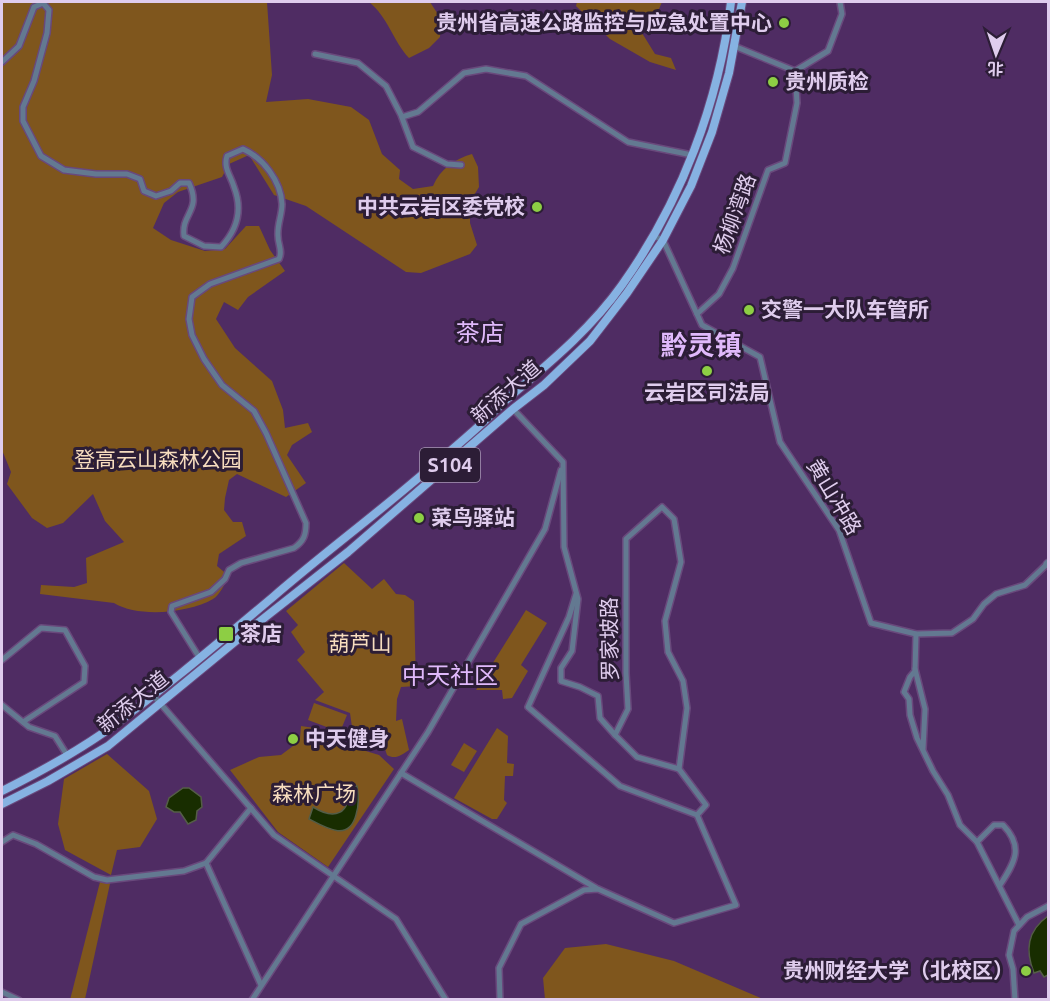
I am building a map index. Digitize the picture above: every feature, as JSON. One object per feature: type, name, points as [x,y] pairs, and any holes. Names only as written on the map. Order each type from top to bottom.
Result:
[{"type":"main road","name":"新添大道","points":[[2,791],[103,734],[342,542],[536,376],[580,333],[621,287],[654,236],[692,155],[719,72],[731,2]]},
{"type":"main road","name":"新添大道","points":[[2,804],[48,781],[108,746],[348,552],[513,409],[544,385],[590,341],[627,293],[663,240],[691,186],[712,132],[729,73],[742,2]]},
{"type":"street","points":[[734,46],[795,71],[828,51],[842,14],[840,2]]},
{"type":"street","points":[[2,62],[19,46],[34,7],[43,3],[49,10],[47,33],[34,81],[23,107],[22,121],[40,156],[64,170],[96,174],[127,174],[140,179],[144,191],[156,196],[171,191],[180,183],[189,183],[194,195],[192,209],[183,227],[184,236],[204,246],[221,247],[231,236],[239,211],[235,189],[225,164],[227,156],[243,149],[255,154],[279,184],[282,205],[278,238],[282,254],[279,259],[210,284],[192,297],[189,319],[192,335],[200,351],[222,385],[254,411],[266,433],[306,523],[306,534],[301,543],[294,548],[241,563],[229,570],[225,579],[211,592],[172,606],[171,612],[199,657]]},
{"type":"street","points":[[315,54],[358,63],[386,86],[402,117],[413,147],[447,164],[461,165]]},
{"type":"street","points":[[402,117],[418,112],[464,73],[486,69],[526,76],[628,142],[692,155]]},
{"type":"street","name":"杨柳湾路","points":[[697,314],[718,294],[733,268],[768,170],[785,163],[797,103],[795,71]]},
{"type":"street","points":[[654,236],[663,240]]},
{"type":"street","name":"黄山冲路","points":[[663,240],[702,325],[760,357],[780,442],[839,530],[871,623],[916,634],[952,633],[973,619],[984,604],[996,594],[1025,585],[1048,564]]},
{"type":"street","points":[[252,999],[428,732],[545,529],[563,462],[513,409]]},
{"type":"street","name":"罗家坡路","points":[[563,462],[564,547],[578,599],[572,651],[561,668],[561,681],[598,696],[600,718],[615,735],[628,709],[626,539],[662,507],[674,519],[681,562],[665,621],[668,652],[683,681],[687,708],[679,769]]},
{"type":"street","points":[[401,773],[598,889],[675,923],[736,905],[697,815],[620,786],[528,707],[569,617],[576,593]]},
{"type":"street","points":[[2,660],[41,628],[65,630],[85,666],[84,682],[23,722]]},
{"type":"street","points":[[916,634],[915,670],[924,708],[923,749]]},
{"type":"street","points":[[915,670],[904,692],[909,699],[910,715],[917,738],[948,795],[960,825],[977,842],[1020,925]]},
{"type":"street","points":[[153,694],[274,835],[396,919],[446,999]]},
{"type":"street","points":[[2,705],[29,727],[55,736],[67,755]]},
{"type":"street","points":[[615,735],[638,757],[679,769],[706,805],[697,815]]},
{"type":"street","points":[[2,842],[13,835],[36,844],[94,877],[106,880],[184,872],[206,863],[251,808]]},
{"type":"street","points":[[977,842],[994,825],[1003,825],[1012,834],[1017,845],[1015,854],[1011,868],[1000,885]]},
{"type":"street","points":[[206,863],[261,985]]},
{"type":"street","points":[[500,999],[499,968],[521,924],[584,890],[598,889]]},
{"type":"street","points":[[1014,999],[1013,969],[1009,955],[1014,931],[1027,917],[1048,906]]},
{"type":"street","points":[[2,992],[19,999]]},
{"type":"green space","name":"登高云山森林公园","points":[[2,2],[267,2],[272,75],[266,102],[308,99],[351,107],[369,120],[382,154],[400,170],[399,179],[413,189],[433,186],[444,170],[466,156],[472,154],[478,167],[479,187],[470,202],[470,223],[477,245],[470,254],[421,273],[406,272],[306,206],[274,195],[249,155],[229,164],[222,177],[178,192],[164,203],[153,228],[171,240],[205,251],[225,249],[246,226],[259,226],[270,250],[285,271],[248,297],[238,310],[224,302],[216,319],[235,348],[272,381],[283,410],[285,428],[308,423],[312,432],[292,445],[287,455],[306,483],[286,497],[237,474],[229,480],[224,510],[233,522],[242,522],[246,536],[219,554],[217,566],[229,576],[218,595],[191,608],[164,612],[136,611],[114,603],[40,594],[41,585],[74,587],[87,583],[86,558],[124,542],[105,521],[93,494],[63,523],[47,528],[32,518],[7,484],[11,472],[2,450]]},
{"type":"green space","points":[[369,2],[430,2],[441,19],[440,37],[429,48],[409,58],[376,8]]},
{"type":"green space","points":[[577,2],[662,2],[659,9],[641,19],[642,33],[655,54],[671,58],[676,70],[650,62],[610,39],[576,6]]},
{"type":"green space","name":"葫芦山","points":[[344,563],[372,589],[384,579],[396,594],[405,595],[414,601],[416,686],[401,687],[397,699],[396,721],[402,719],[409,750],[398,756],[387,755],[383,743],[373,745],[369,730],[353,734],[350,713],[315,700],[324,692],[297,660],[305,652],[291,632],[298,625],[286,611]]},
{"type":"green space","points":[[526,610],[547,623],[521,665],[528,671],[512,698],[503,699],[502,690],[476,690]]},
{"type":"green space","points":[[314,703],[347,715],[340,732],[308,720]]},
{"type":"green space","name":"森林广场","points":[[301,726],[321,729],[339,737],[346,745],[379,755],[394,769],[328,867],[278,832],[230,770],[259,757],[281,755],[300,738]]},
{"type":"green space","points":[[497,728],[508,736],[507,763],[514,764],[513,776],[505,776],[504,800],[507,803],[497,819],[492,819],[454,798]]},
{"type":"green space","points":[[464,743],[477,751],[464,772],[451,765]]},
{"type":"green space","points":[[107,754],[149,791],[157,819],[140,847],[117,850],[111,875],[65,850],[58,824],[64,779]]},
{"type":"green space","points":[[101,878],[111,879],[85,999],[70,1000]]},
{"type":"green space","points":[[606,944],[674,961],[763,999],[545,999],[543,978],[565,948]]},
{"type":"shaded area","points":[[357,786],[357,811],[353,823],[348,828],[336,831],[309,819],[313,807],[328,813],[340,812],[347,804],[348,787]]},
{"type":"shaded area","points":[[183,788],[189,788],[201,797],[202,807],[197,811],[196,820],[188,824],[180,812],[174,812],[166,807],[169,798]]},
{"type":"shaded area","points":[[1048,916],[1048,975],[1044,977],[1040,971],[1034,973],[1029,949],[1036,928]]},
{"type":"place","name":"贵州省高速公路监控与应急处置中心","points":[[784,23]]},
{"type":"place","name":"贵州质检","points":[[773,82]]},
{"type":"place","name":"中共云岩区委党校","points":[[537,207]]},
{"type":"place","name":"交警一大队车管所","points":[[749,310]]},
{"type":"place","name":"云岩区司法局","points":[[707,371]]},
{"type":"place","name":"菜鸟驿站","points":[[419,518]]},
{"type":"place","name":"茶店","points":[[226,634]]},
{"type":"place","name":"中天健身","points":[[293,739]]},
{"type":"place","name":"贵州财经大学（北校区）","points":[[1026,971]]},
{"type":"district","name":"茶店","points":[[480,333]]},
{"type":"district","name":"黔灵镇","points":[[701,346]]},
{"type":"district","name":"中天社区","points":[[450,676]]}]
